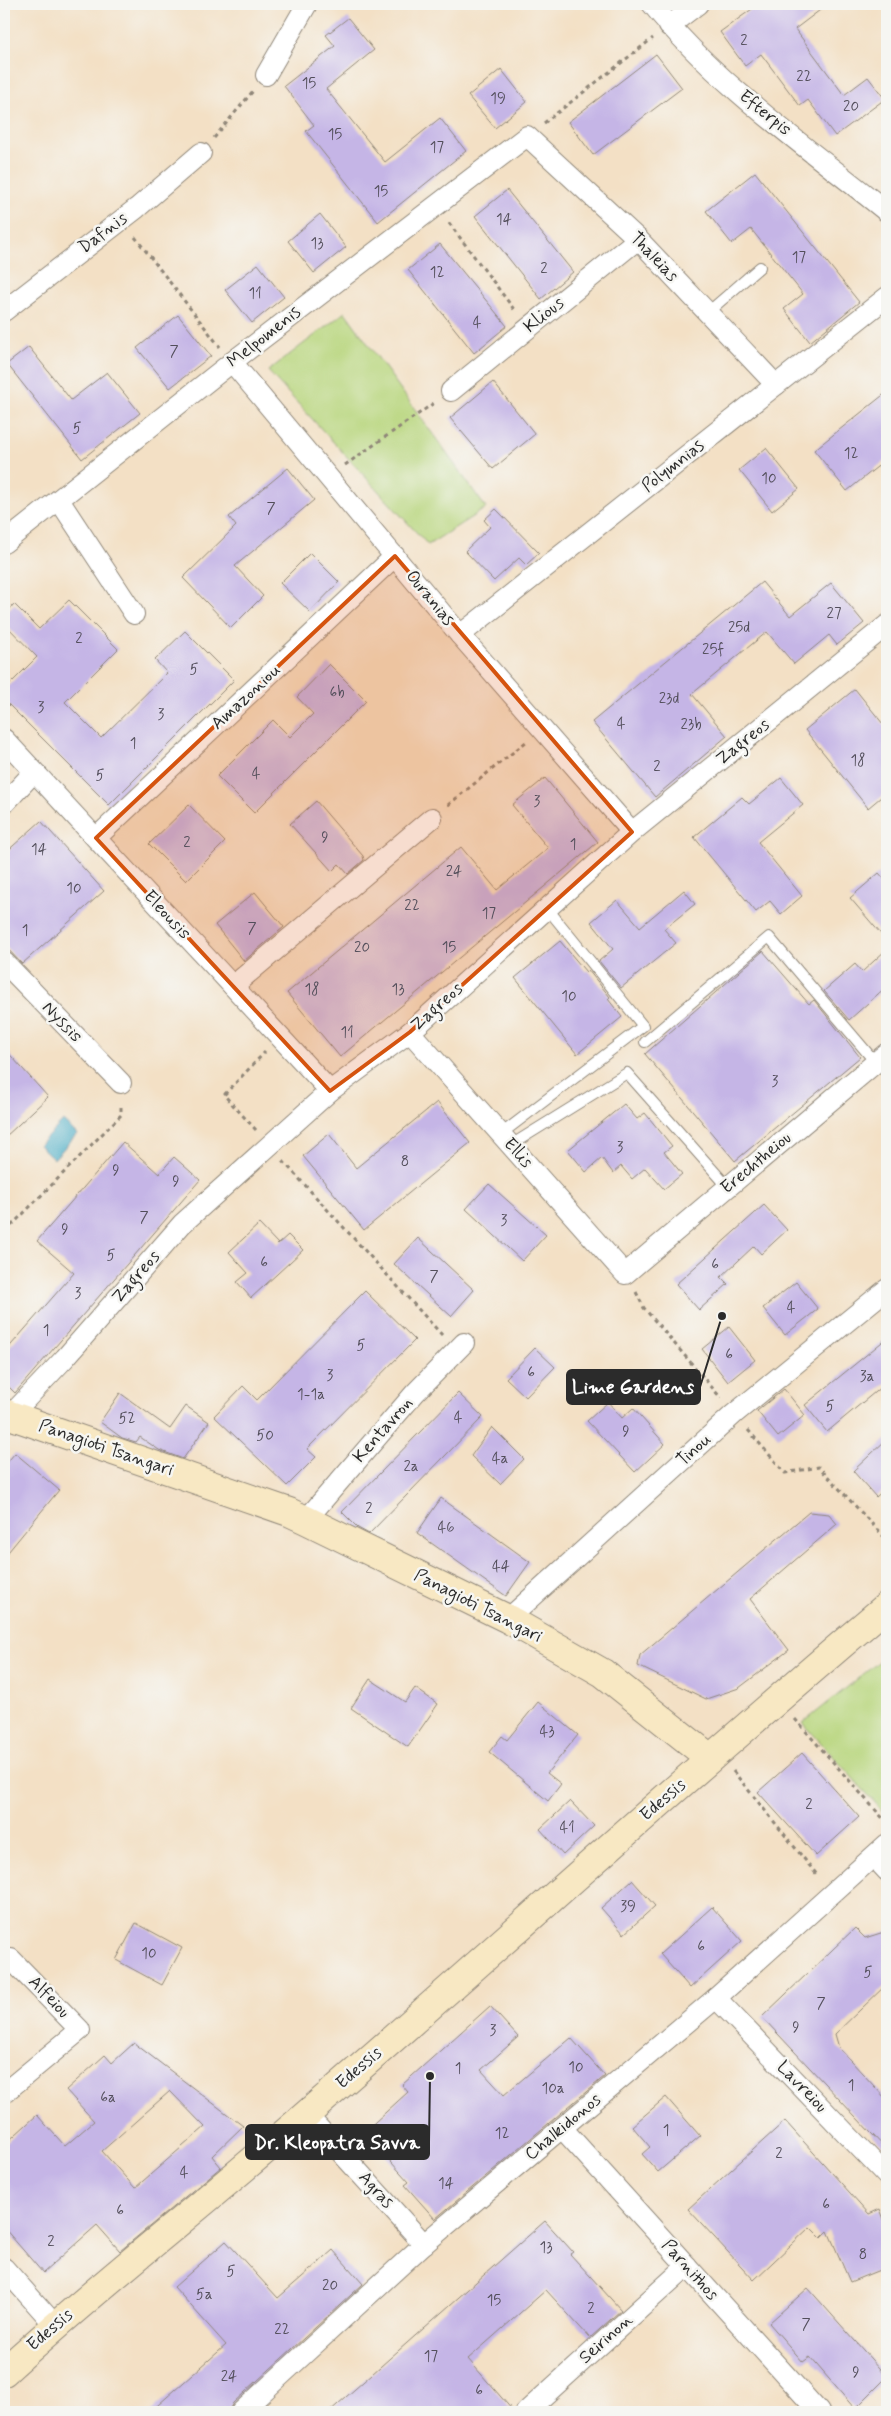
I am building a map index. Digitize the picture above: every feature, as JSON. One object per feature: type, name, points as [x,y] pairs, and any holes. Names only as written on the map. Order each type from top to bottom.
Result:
[{"type":"main road","name":"Panagioti Tsangari","points":[[7,1414],[289,1512],[306,1520],[508,1619],[603,1673],[713,1755]]},
{"type":"main road","points":[[713,1755],[887,1606]]},
{"type":"main road","name":"Edessis","points":[[4,2372],[55,2325],[307,2115],[713,1755]]},
{"type":"street","name":"Efterpis","points":[[652,4],[669,26],[724,79],[887,212]]},
{"type":"street","points":[[669,26],[698,4]]},
{"type":"street","points":[[266,75],[303,6]]},
{"type":"street","name":"Melpomenis","points":[[4,544],[232,362],[527,136]]},
{"type":"street","name":"Thaleias","points":[[527,136],[638,239],[776,385]]},
{"type":"street","name":"Dafnis","points":[[4,311],[121,218],[137,208],[201,153]]},
{"type":"street","name":"Klious","points":[[451,391],[638,239]]},
{"type":"street","name":"Polymnias","points":[[460,635],[887,297]]},
{"type":"street","name":"Ouranias","points":[[232,362],[460,635],[632,832]]},
{"type":"street","points":[[59,500],[134,614]]},
{"type":"street","name":"Amazoniou","points":[[96,838],[395,556]]},
{"type":"street","name":"Zagreos","points":[[7,1414],[65,1358],[182,1224],[269,1145],[330,1091],[410,1032],[632,832],[887,625]]},
{"type":"street","name":"Eleousis","points":[[4,738],[330,1091]]},
{"type":"street","points":[[4,804],[34,772]]},
{"type":"street","points":[[233,986],[432,818]]},
{"type":"street","name":"Nyssis","points":[[4,962],[121,1083]]},
{"type":"street","name":"Ellis","points":[[410,1032],[626,1274]]},
{"type":"street","name":"Erechtheiou","points":[[626,1274],[882,1058]]},
{"type":"street","name":"Tinou","points":[[508,1619],[734,1414],[887,1289]]},
{"type":"street","name":"Kentavron","points":[[306,1520],[415,1393],[460,1347]]},
{"type":"street","name":"Chalkidonos","points":[[241,2412],[424,2244],[716,1998],[833,1894],[883,1857]]},
{"type":"street","name":"Alfeiou","points":[[4,2093],[80,2030],[12,1959]]},
{"type":"street","name":"Lavreiou","points":[[716,1998],[887,2176]]},
{"type":"street","name":"Agras","points":[[307,2115],[424,2244]]},
{"type":"street","name":"Parnithos","points":[[562,2128],[687,2266],[813,2410]]},
{"type":"street","name":"Seirinon","points":[[526,2412],[687,2266]]},
{"type":"street","points":[[4,2268],[55,2325]]},
{"type":"lane","points":[[707,312],[760,266]]},
{"type":"lane","points":[[506,1139],[642,1026],[548,908]]},
{"type":"lane","points":[[645,1042],[769,937],[882,1058]]},
{"type":"lane","points":[[506,1139],[627,1073],[728,1188]]},
{"type":"path","points":[[527,136],[669,26]]},
{"type":"path","points":[[201,153],[266,75]]},
{"type":"path","points":[[436,206],[528,328]]},
{"type":"path","points":[[121,218],[232,362]]},
{"type":"path","points":[[328,477],[451,391]]},
{"type":"path","points":[[432,818],[542,729]]},
{"type":"path","points":[[280,1036],[224,1095],[460,1347]]},
{"type":"path","points":[[4,1240],[10,1226],[120,1114],[121,1083]]},
{"type":"path","points":[[777,1699],[887,1823]]},
{"type":"path","points":[[713,1755],[833,1894]]},
{"type":"highlighted area","points":[[395,556],[632,832],[410,1032],[330,1091],[96,838]]},
{"type":"green space","points":[[345,312],[486,508],[428,545],[268,371]]},
{"type":"green space","points":[[887,1655],[887,1816],[803,1723]]},
{"type":"water","points":[[63,1121],[77,1134],[54,1159],[39,1145]]},
{"type":"building","points":[[759,4],[828,4],[795,29],[844,95],[868,77],[885,99],[835,136],[808,100],[800,106],[761,54],[745,66],[720,32]]},
{"type":"building","points":[[348,18],[374,50],[326,89],[385,162],[440,118],[466,151],[378,222],[306,131],[314,125],[284,86],[335,46],[326,35]]},
{"type":"building","points":[[656,54],[682,88],[593,155],[568,122]]},
{"type":"building","points":[[501,69],[527,102],[495,128],[468,96]]},
{"type":"building","points":[[755,172],[859,302],[810,342],[784,309],[803,294],[751,229],[732,244],[706,211]]},
{"type":"building","points":[[507,190],[573,272],[541,299],[475,216]]},
{"type":"building","points":[[320,214],[346,247],[314,273],[288,241]]},
{"type":"building","points":[[440,244],[507,326],[474,353],[408,270]]},
{"type":"building","points":[[258,264],[284,297],[252,323],[225,290]]},
{"type":"building","points":[[178,315],[211,356],[170,388],[137,348]]},
{"type":"building","points":[[29,347],[71,400],[107,372],[140,413],[82,459],[7,364]]},
{"type":"building","points":[[493,382],[535,434],[493,469],[450,418]]},
{"type":"building","points":[[887,392],[887,459],[847,491],[814,450]]},
{"type":"building","points":[[766,448],[799,489],[772,511],[739,470]]},
{"type":"building","points":[[288,468],[314,500],[235,566],[263,596],[231,628],[183,578],[236,526],[229,517]]},
{"type":"building","points":[[496,509],[539,553],[526,565],[519,558],[494,581],[465,551],[490,527],[484,520]]},
{"type":"building","points":[[310,553],[339,582],[310,612],[280,583]]},
{"type":"building","points":[[762,582],[790,616],[831,583],[864,623],[837,645],[829,635],[794,664],[767,632],[746,649],[692,694],[727,736],[655,797],[592,722]]},
{"type":"building","points":[[69,600],[118,649],[65,702],[101,738],[167,673],[155,660],[185,631],[234,680],[109,805],[4,700],[4,690],[37,657],[4,623],[4,615],[14,604],[39,629]]},
{"type":"building","points":[[329,664],[366,701],[254,813],[217,776],[273,720],[290,737],[313,714],[297,697]]},
{"type":"building","points":[[855,689],[887,729],[887,792],[868,808],[805,730]]},
{"type":"building","points":[[545,778],[598,842],[340,1057],[287,993],[461,847],[497,890],[548,848],[512,805]]},
{"type":"building","points":[[781,778],[803,805],[758,842],[802,896],[781,914],[770,901],[756,912],[694,837],[742,797],[749,804]]},
{"type":"building","points":[[316,801],[363,856],[364,860],[348,874],[339,864],[332,871],[290,824]]},
{"type":"building","points":[[189,805],[225,842],[186,881],[149,844]]},
{"type":"building","points":[[41,821],[104,891],[22,964],[4,945],[4,854]]},
{"type":"building","points":[[879,873],[887,882],[887,941],[850,898]]},
{"type":"building","points":[[684,890],[695,904],[664,929],[676,943],[621,988],[599,961],[613,949],[591,922],[617,900],[640,927]]},
{"type":"building","points":[[255,892],[284,927],[244,961],[215,925]]},
{"type":"building","points":[[560,941],[586,972],[588,970],[610,997],[608,999],[622,1017],[577,1054],[515,978]]},
{"type":"building","points":[[887,949],[887,986],[849,1020],[824,991],[855,964],[862,972]]},
{"type":"building","points":[[763,951],[809,1004],[814,1000],[860,1057],[735,1161],[645,1054]]},
{"type":"building","points":[[4,1048],[48,1097],[4,1138]]},
{"type":"building","points":[[437,1102],[470,1143],[364,1230],[303,1156],[329,1134],[356,1168]]},
{"type":"building","points":[[624,1104],[637,1119],[645,1113],[672,1146],[664,1152],[682,1174],[664,1189],[645,1168],[632,1179],[621,1166],[613,1173],[602,1158],[586,1172],[568,1150]]},
{"type":"building","points":[[123,1142],[159,1174],[174,1157],[200,1180],[15,1393],[4,1382],[4,1353],[74,1273],[37,1241]]},
{"type":"building","points":[[489,1184],[546,1235],[522,1261],[466,1209]]},
{"type":"building","points":[[764,1205],[787,1230],[761,1254],[754,1246],[721,1277],[728,1284],[699,1310],[676,1284]]},
{"type":"building","points":[[259,1224],[278,1244],[288,1235],[303,1250],[251,1298],[237,1282],[248,1273],[229,1252]]},
{"type":"building","points":[[418,1238],[474,1290],[451,1316],[394,1264]]},
{"type":"building","points":[[796,1282],[818,1309],[785,1335],[763,1308]]},
{"type":"building","points":[[365,1291],[415,1340],[307,1449],[316,1457],[287,1486],[214,1416],[243,1386],[257,1400]]},
{"type":"building","points":[[729,1327],[755,1360],[728,1382],[702,1349]]},
{"type":"building","points":[[887,1338],[887,1382],[827,1432],[805,1405]]},
{"type":"building","points":[[535,1348],[555,1367],[526,1397],[506,1378]]},
{"type":"building","points":[[784,1389],[805,1415],[778,1437],[757,1411]]},
{"type":"building","points":[[120,1393],[170,1429],[186,1406],[209,1422],[183,1459],[159,1450],[140,1437],[136,1442],[122,1438],[100,1422]]},
{"type":"building","points":[[458,1393],[483,1417],[369,1534],[358,1528],[342,1512]]},
{"type":"building","points":[[608,1402],[622,1418],[633,1408],[665,1444],[635,1472],[587,1421]]},
{"type":"building","points":[[492,1427],[524,1459],[500,1484],[471,1456]]},
{"type":"building","points":[[887,1439],[887,1487],[876,1497],[853,1471]]},
{"type":"building","points":[[15,1453],[59,1490],[4,1557],[4,1466]]},
{"type":"building","points":[[441,1498],[530,1562],[506,1596],[417,1533]]},
{"type":"building","points":[[809,1512],[829,1514],[837,1524],[750,1599],[789,1650],[739,1688],[706,1699],[638,1666],[640,1655]]},
{"type":"building","points":[[370,1679],[405,1702],[415,1688],[438,1704],[408,1747],[351,1708]]},
{"type":"building","points":[[538,1702],[578,1735],[547,1773],[561,1784],[548,1801],[489,1752],[502,1736],[507,1740]]},
{"type":"building","points":[[802,1753],[859,1817],[816,1856],[758,1792]]},
{"type":"building","points":[[570,1801],[594,1826],[563,1855],[540,1829]]},
{"type":"building","points":[[632,1880],[655,1906],[624,1934],[601,1908]]},
{"type":"building","points":[[712,1907],[742,1941],[690,1988],[660,1954]]},
{"type":"building","points":[[136,1923],[182,1948],[162,1985],[116,1960]]},
{"type":"building","points":[[855,1928],[865,1938],[887,1931],[887,1984],[835,2034],[839,2048],[887,2100],[887,2150],[762,2017]]},
{"type":"building","points":[[490,2006],[518,2037],[481,2070],[504,2095],[571,2038],[605,2076],[435,2219],[405,2185],[409,2182],[364,2132],[408,2092],[402,2085]]},
{"type":"building","points":[[134,2043],[243,2126],[212,2156],[221,2167],[120,2251],[97,2225],[43,2273],[4,2228],[4,2145],[37,2115],[65,2146],[94,2121],[66,2090],[105,2055],[112,2063]],"holes":[[[170,2091],[205,2127],[135,2188],[102,2151]]]},
{"type":"building","points":[[666,2097],[700,2136],[658,2172],[642,2154],[650,2147],[632,2126]]},
{"type":"building","points":[[785,2121],[869,2214],[880,2209],[887,2227],[887,2267],[850,2282],[828,2231],[821,2238],[810,2227],[754,2280],[688,2209]]},
{"type":"building","points":[[545,2221],[573,2252],[570,2254],[621,2310],[590,2338],[546,2290],[468,2359],[514,2412],[329,2412]]},
{"type":"building","points":[[226,2241],[278,2298],[333,2250],[363,2284],[233,2403],[228,2412],[150,2412],[226,2345],[174,2287]]},
{"type":"building","points":[[808,2288],[887,2377],[855,2409],[810,2357],[803,2362],[769,2323]]},
{"type":"place","name":"Lime Gardens","points":[[722,1316]]},
{"type":"place","name":"Dr. Kleopatra Savva","points":[[430,2076]]}]
